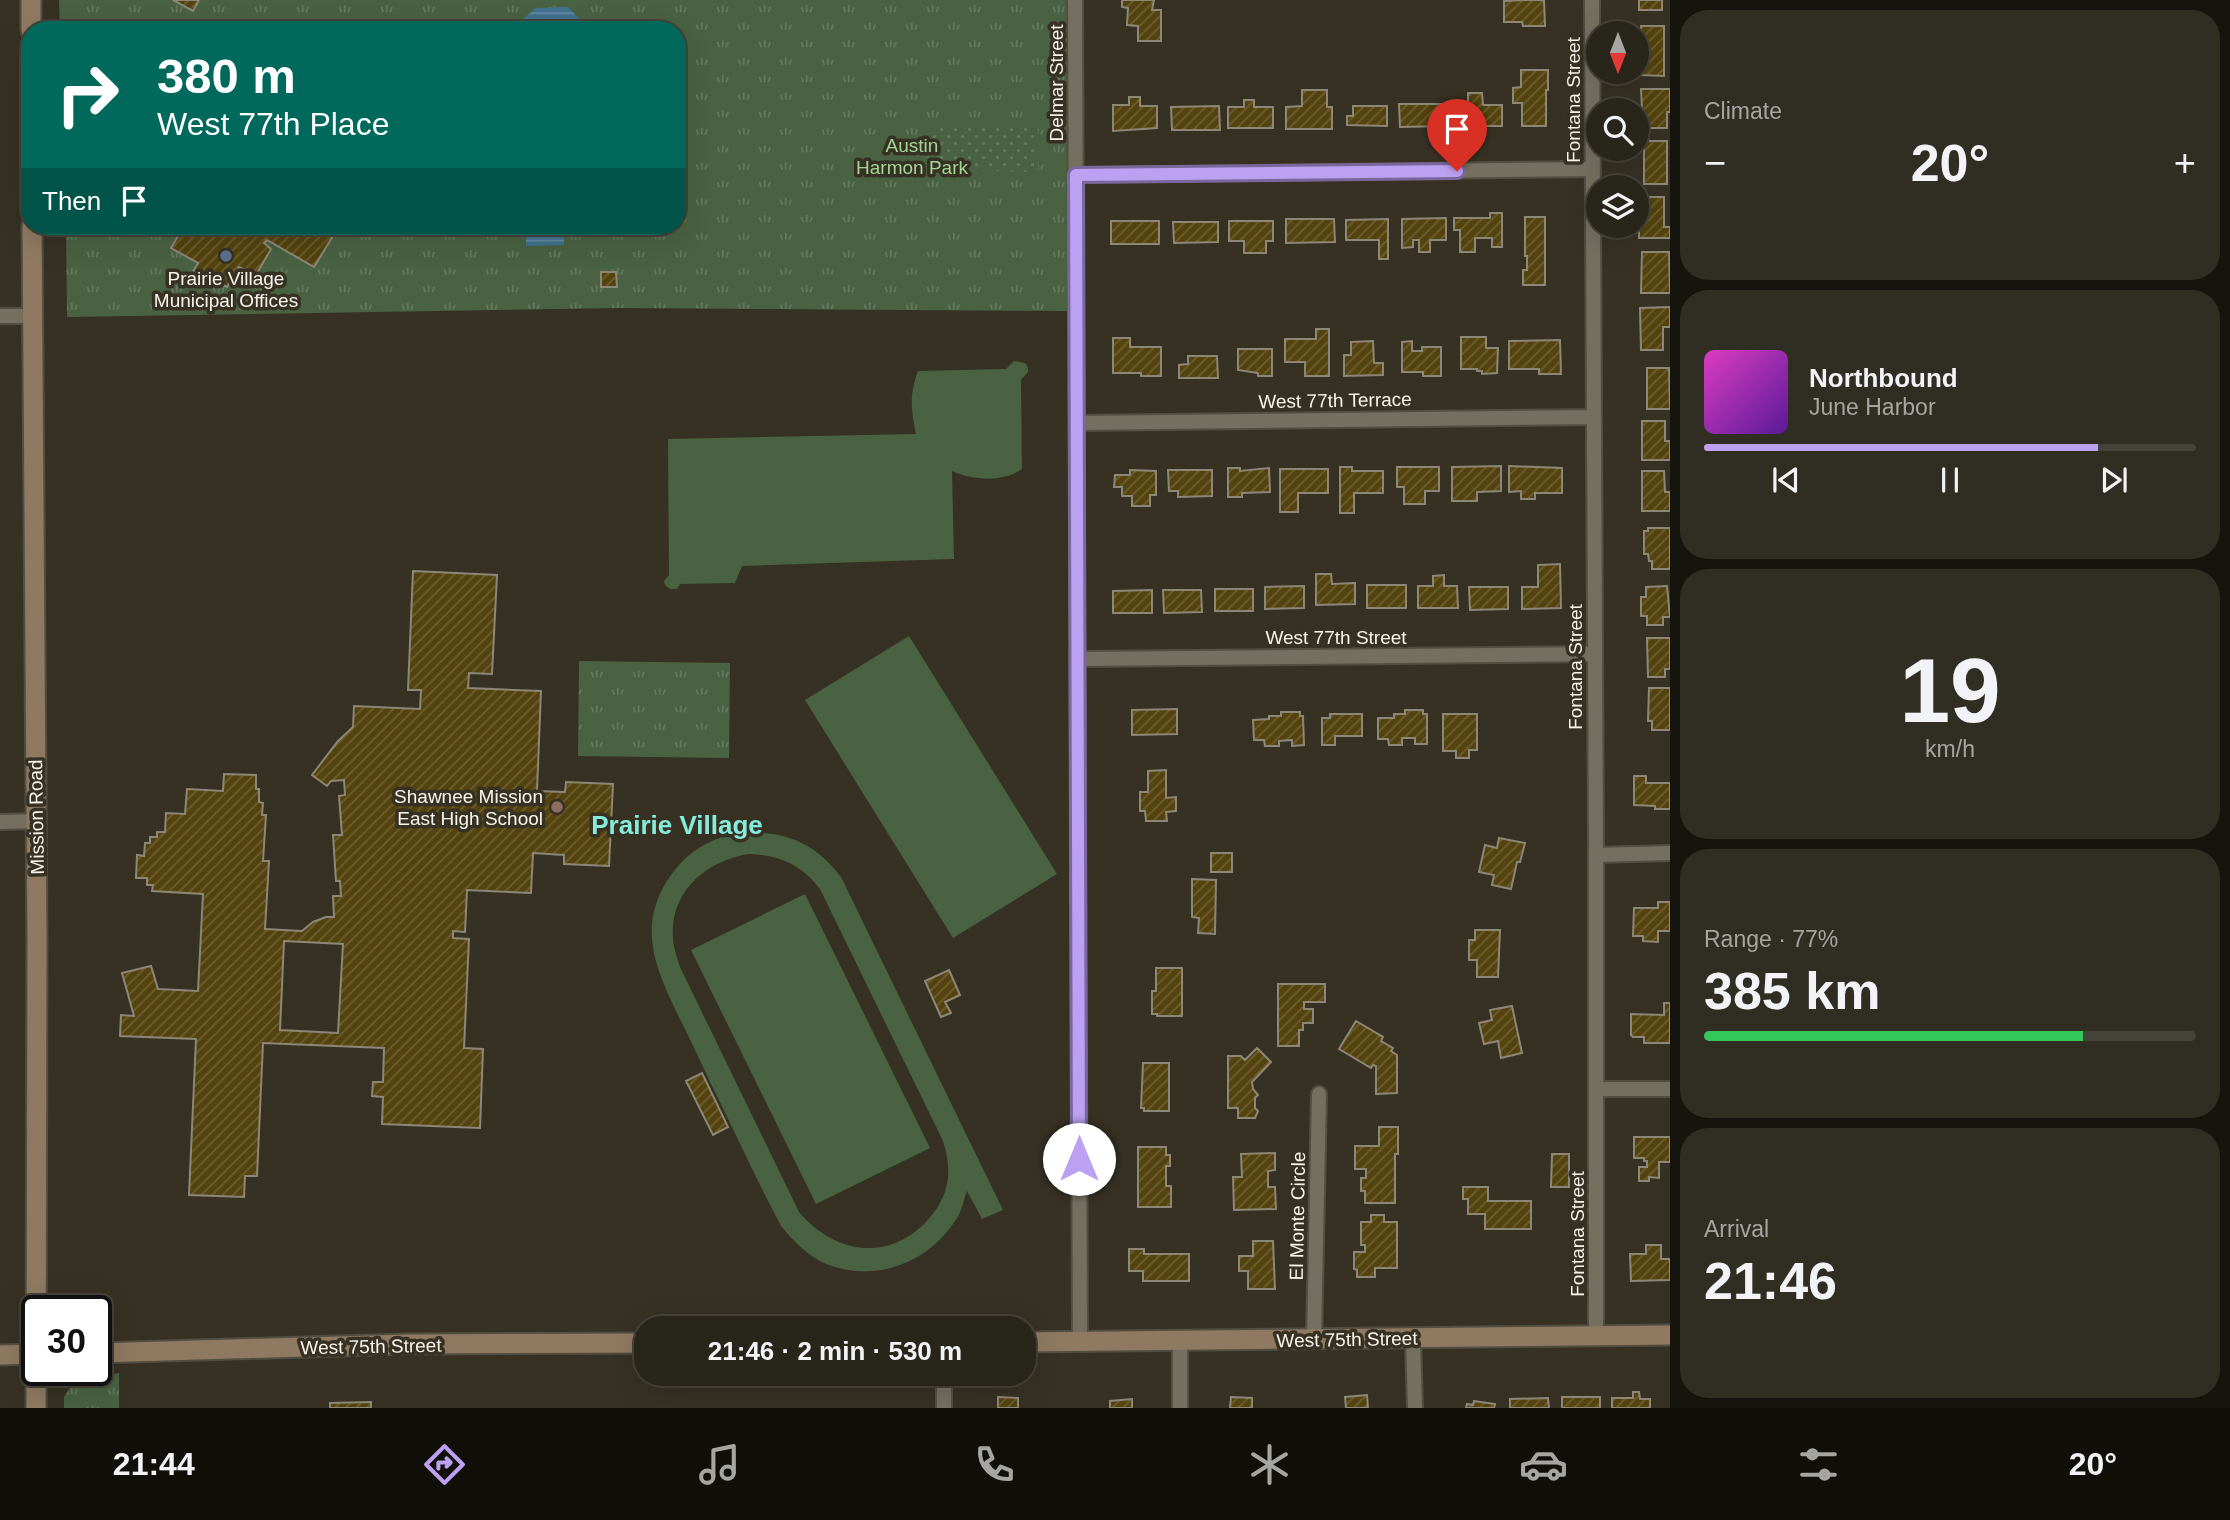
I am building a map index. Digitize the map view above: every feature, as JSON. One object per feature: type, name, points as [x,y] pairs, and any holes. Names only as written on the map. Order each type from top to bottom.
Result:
[{"type":"main road","points":[[31,0],[31,21]]},
{"type":"main road","name":"Mission Road","points":[[32,235],[37,1295]]},
{"type":"main road","name":"West 75th Street","points":[[1036,1342],[1670,1335]]},
{"type":"main road","name":"West 75th Street","points":[[112,1353],[407,1345],[634,1343]]},
{"type":"main road","points":[[0,1355],[21,1354]]},
{"type":"main road","name":"Mission Road","points":[[36,1386],[36,1408]]},
{"type":"street","name":"Delmar Street","points":[[1075,0],[1080,1341]]},
{"type":"street","name":"Fontana Street","points":[[1592,0],[1596,1334]]},
{"type":"street","points":[[1076,175],[1593,169]]},
{"type":"street","points":[[0,316],[31,316]]},
{"type":"street","name":"West 77th Terrace","points":[[1077,423],[1593,417]]},
{"type":"street","name":"West 77th Street","points":[[1079,659],[1594,654]]},
{"type":"street","points":[[0,821],[36,821]]},
{"type":"street","points":[[1596,855],[1670,853]]},
{"type":"street","points":[[1597,1089],[1670,1089]]},
{"type":"street","name":"El Monte Circle","points":[[1314,1340],[1319,1094]]},
{"type":"street","points":[[1413,1338],[1415,1408]]},
{"type":"street","points":[[1180,1341],[1180,1408]]},
{"type":"street","points":[[944,1386],[944,1408]]},
{"type":"green space","name":"Austin Harmon Park","points":[[59,0],[1067,0],[1067,311],[620,308],[67,317],[66,235],[686,235],[686,21],[60,21]]},
{"type":"green space","points":[[929,125],[1039,128],[1038,172],[927,169]]},
{"type":"green space","points":[[1014,361],[1025,363],[1028,367],[1028,372],[1021,380],[1022,469],[1006,476],[987,479],[952,471],[954,559],[742,566],[735,583],[680,584],[677,589],[670,589],[665,585],[664,581],[669,575],[668,439],[916,434],[912,402],[918,371],[1006,369]]},
{"type":"green space","points":[[909,636],[1057,874],[953,938],[805,700]]},
{"type":"green space","points":[[579,661],[730,663],[729,758],[578,756]]},
{"type":"green space","points":[[757,832],[797,841],[820,855],[841,877],[1003,1210],[982,1219],[967,1191],[957,1218],[930,1249],[915,1259],[881,1270],[862,1271],[826,1264],[801,1248],[781,1226],[662,980],[653,945],[654,911],[660,893],[671,875],[693,852],[730,835]],"holes":[[[749,854],[789,863],[806,874],[820,889],[943,1141],[948,1173],[943,1198],[923,1225],[908,1237],[891,1244],[875,1248],[842,1243],[827,1236],[799,1212],[680,967],[673,943],[673,923],[684,894],[705,872],[718,864]]]},
{"type":"green space","points":[[805,894],[930,1148],[816,1204],[691,950]]},
{"type":"green space","points":[[119,1373],[119,1408],[64,1408],[64,1397],[71,1386],[112,1386],[112,1375]]},
{"type":"water","points":[[568,7],[581,21],[524,21],[536,8]]},
{"type":"water","points":[[526,235],[564,235],[564,245],[526,246]]},
{"type":"building","points":[[173,0],[199,0],[193,11]]},
{"type":"building","points":[[1122,0],[1154,0],[1152,10],[1161,10],[1161,41],[1138,41],[1138,26],[1127,25],[1128,8],[1122,7]]},
{"type":"building","points":[[1544,0],[1545,26],[1523,26],[1522,22],[1504,22],[1504,1]]},
{"type":"building","points":[[1639,0],[1662,0],[1662,10],[1639,10]]},
{"type":"building","points":[[1649,26],[1664,26],[1664,76],[1649,75]]},
{"type":"building","points":[[1521,70],[1548,70],[1546,126],[1522,126],[1522,103],[1513,103],[1513,88],[1521,87]]},
{"type":"building","points":[[1641,89],[1670,89],[1667,128],[1649,128],[1649,98],[1641,98]]},
{"type":"building","points":[[1302,90],[1327,90],[1327,107],[1332,107],[1332,129],[1286,129],[1286,107],[1302,106]]},
{"type":"building","points":[[1468,93],[1482,93],[1483,105],[1502,105],[1502,126],[1461,126],[1461,115],[1468,115]]},
{"type":"building","points":[[1129,97],[1140,97],[1140,106],[1157,106],[1157,128],[1113,131],[1113,105],[1129,105]]},
{"type":"building","points":[[1244,100],[1254,100],[1254,107],[1273,107],[1273,128],[1228,128],[1228,107],[1244,107]]},
{"type":"building","points":[[1399,104],[1447,104],[1447,126],[1400,127]]},
{"type":"building","points":[[1219,106],[1220,130],[1172,130],[1171,107]]},
{"type":"building","points":[[1353,106],[1387,106],[1387,126],[1347,125],[1347,116],[1353,116]]},
{"type":"building","points":[[1649,141],[1667,141],[1667,184],[1649,184],[1649,175],[1644,175],[1644,161],[1649,161]]},
{"type":"building","points":[[1649,197],[1664,197],[1664,227],[1670,227],[1670,238],[1649,238]]},
{"type":"building","points":[[1490,213],[1502,213],[1502,247],[1492,247],[1492,238],[1475,238],[1475,252],[1460,252],[1460,230],[1454,230],[1454,218],[1490,218]]},
{"type":"building","points":[[1525,217],[1545,217],[1545,285],[1523,285],[1523,270],[1527,270]]},
{"type":"building","points":[[1446,218],[1446,240],[1430,240],[1430,252],[1419,252],[1419,240],[1413,240],[1413,247],[1402,248],[1402,219]]},
{"type":"building","points":[[1286,219],[1334,219],[1335,242],[1286,243]]},
{"type":"building","points":[[1388,219],[1388,259],[1379,259],[1379,240],[1346,240],[1346,220]]},
{"type":"building","points":[[1111,221],[1159,221],[1159,244],[1111,244]]},
{"type":"building","points":[[1229,221],[1273,221],[1273,241],[1266,241],[1266,253],[1244,253],[1244,241],[1229,241]]},
{"type":"building","points":[[1173,222],[1218,222],[1218,242],[1174,243]]},
{"type":"building","name":"Prairie Village Municipal Offices","points":[[179,235],[334,235],[314,267],[267,240],[264,243],[271,249],[256,275],[239,267],[227,287],[194,270],[198,263],[171,248]]},
{"type":"building","points":[[1642,252],[1669,252],[1670,293],[1641,293]]},
{"type":"building","points":[[601,272],[616,272],[617,287],[601,287]]},
{"type":"building","points":[[1670,307],[1670,327],[1663,327],[1663,350],[1641,350],[1640,308]]},
{"type":"building","points":[[1316,329],[1329,329],[1329,376],[1305,376],[1305,362],[1285,362],[1285,339],[1316,339]]},
{"type":"building","points":[[1461,337],[1486,337],[1486,348],[1498,348],[1497,373],[1482,374],[1482,371],[1477,369],[1461,369]]},
{"type":"building","points":[[1113,338],[1130,338],[1130,347],[1161,347],[1161,376],[1113,373]]},
{"type":"building","points":[[1560,340],[1561,374],[1539,374],[1539,369],[1509,369],[1509,341]]},
{"type":"building","points":[[1373,341],[1374,363],[1383,363],[1383,375],[1344,376],[1344,355],[1351,355],[1351,342]]},
{"type":"building","points":[[1412,341],[1412,351],[1422,351],[1422,347],[1441,347],[1441,376],[1423,376],[1423,372],[1402,372],[1402,342]]},
{"type":"building","points":[[1238,349],[1272,349],[1272,376],[1258,376],[1258,373],[1238,370]]},
{"type":"building","points":[[1188,356],[1217,356],[1218,378],[1179,378],[1179,365],[1188,364]]},
{"type":"building","points":[[1647,368],[1669,368],[1670,409],[1647,409]]},
{"type":"building","points":[[1642,421],[1665,421],[1665,441],[1670,441],[1670,460],[1642,460]]},
{"type":"building","points":[[1501,466],[1501,491],[1477,492],[1477,501],[1452,501],[1452,467]]},
{"type":"building","points":[[1509,466],[1562,468],[1562,493],[1535,493],[1535,499],[1521,499],[1521,491],[1509,492]]},
{"type":"building","points":[[1340,467],[1352,467],[1352,471],[1383,471],[1383,493],[1354,493],[1354,513],[1340,513]]},
{"type":"building","points":[[1397,467],[1439,467],[1439,491],[1425,491],[1425,504],[1404,504],[1404,487],[1397,487]]},
{"type":"building","points":[[1228,468],[1240,468],[1240,471],[1269,468],[1270,492],[1242,493],[1242,497],[1228,497]]},
{"type":"building","points":[[1280,469],[1328,469],[1328,493],[1298,493],[1298,512],[1280,512]]},
{"type":"building","points":[[1130,470],[1156,471],[1156,495],[1150,495],[1150,506],[1132,506],[1132,496],[1122,496],[1122,487],[1114,487],[1115,475],[1130,475]]},
{"type":"building","points":[[1168,470],[1212,470],[1212,496],[1178,497],[1178,491],[1169,491]]},
{"type":"building","points":[[1642,471],[1664,471],[1665,492],[1670,492],[1670,511],[1642,511]]},
{"type":"building","points":[[1648,528],[1670,528],[1670,569],[1652,569],[1652,561],[1649,561],[1648,554],[1644,554],[1644,531],[1648,531]]},
{"type":"building","points":[[1560,564],[1561,608],[1522,609],[1522,587],[1538,587],[1538,565]]},
{"type":"building","name":"Shawnee Mission East High School","points":[[413,571],[497,575],[492,674],[469,673],[468,688],[541,691],[537,791],[565,792],[566,782],[613,784],[609,866],[564,864],[564,855],[533,853],[531,893],[467,890],[465,932],[453,931],[453,938],[469,939],[464,1048],[483,1049],[480,1128],[382,1124],[383,1097],[372,1096],[373,1082],[383,1082],[384,1048],[263,1043],[257,1176],[245,1176],[244,1197],[189,1195],[196,1039],[120,1036],[121,1015],[134,1016],[122,973],[151,966],[158,989],[198,991],[203,894],[152,891],[153,885],[147,885],[147,878],[136,878],[137,855],[144,856],[145,843],[150,843],[150,837],[157,837],[157,832],[165,832],[166,813],[185,814],[187,789],[223,791],[224,774],[256,775],[259,802],[263,803],[262,815],[266,815],[263,861],[269,861],[265,929],[302,931],[313,922],[334,917],[333,896],[341,896],[340,881],[336,881],[333,835],[342,835],[339,796],[345,795],[344,780],[331,781],[327,786],[312,775],[338,741],[353,727],[354,706],[420,709],[421,690],[408,690]],"holes":[[[284,941],[343,944],[338,1033],[280,1030]]]},
{"type":"building","points":[[1316,574],[1331,574],[1332,584],[1355,583],[1355,604],[1316,605]]},
{"type":"building","points":[[1444,575],[1444,586],[1457,586],[1458,608],[1418,608],[1418,586],[1433,586],[1433,576]]},
{"type":"building","points":[[1367,585],[1406,585],[1406,608],[1367,608]]},
{"type":"building","points":[[1304,586],[1304,608],[1265,609],[1265,587]]},
{"type":"building","points":[[1667,586],[1670,617],[1663,617],[1663,625],[1647,625],[1647,616],[1641,616],[1641,597],[1646,597],[1646,587]]},
{"type":"building","points":[[1469,587],[1508,587],[1508,609],[1470,610]]},
{"type":"building","points":[[1215,589],[1253,589],[1253,611],[1215,611]]},
{"type":"building","points":[[1152,590],[1152,613],[1113,613],[1113,591]]},
{"type":"building","points":[[1163,590],[1201,590],[1202,612],[1164,613]]},
{"type":"building","points":[[1647,638],[1670,638],[1670,669],[1665,669],[1665,677],[1648,677]]},
{"type":"building","points":[[1649,688],[1670,688],[1670,730],[1652,730],[1652,721],[1648,721]]},
{"type":"building","points":[[1177,709],[1177,734],[1132,735],[1132,710]]},
{"type":"building","points":[[1405,710],[1423,710],[1423,714],[1427,714],[1427,744],[1415,744],[1415,738],[1402,738],[1402,745],[1389,745],[1388,739],[1378,739],[1378,718],[1394,718],[1394,714],[1405,714]]},
{"type":"building","points":[[1281,712],[1300,712],[1300,716],[1303,716],[1304,745],[1292,746],[1292,740],[1279,741],[1279,746],[1265,746],[1264,740],[1254,740],[1253,720],[1281,716]]},
{"type":"building","points":[[1330,714],[1362,714],[1362,736],[1335,736],[1335,745],[1322,745],[1322,718],[1330,718]]},
{"type":"building","points":[[1443,714],[1477,714],[1477,750],[1469,750],[1469,758],[1456,758],[1456,751],[1443,751]]},
{"type":"building","points":[[1166,770],[1166,798],[1176,797],[1176,811],[1166,812],[1167,821],[1146,821],[1145,811],[1140,811],[1140,792],[1148,792],[1148,771]]},
{"type":"building","points":[[1634,776],[1646,776],[1646,783],[1670,783],[1670,809],[1634,805]]},
{"type":"building","points":[[1499,838],[1525,843],[1520,862],[1517,862],[1511,889],[1492,885],[1494,875],[1479,872],[1485,845],[1497,848]]},
{"type":"building","points":[[1211,853],[1232,853],[1232,872],[1211,872]]},
{"type":"building","points":[[1192,879],[1216,880],[1215,934],[1198,933],[1199,918],[1192,917]]},
{"type":"building","points":[[1658,902],[1670,902],[1670,931],[1658,931],[1658,942],[1643,941],[1643,936],[1633,936],[1634,908],[1658,908]]},
{"type":"building","points":[[1475,930],[1500,930],[1498,977],[1477,977],[1477,960],[1469,960],[1469,940],[1475,940]]},
{"type":"building","points":[[1156,968],[1182,968],[1182,1016],[1152,1014]]},
{"type":"building","points":[[949,970],[960,995],[945,1002],[951,1013],[941,1017],[925,981]]},
{"type":"building","points":[[1278,984],[1325,984],[1325,1002],[1304,1002],[1304,1009],[1313,1009],[1313,1023],[1303,1023],[1303,1030],[1299,1030],[1299,1046],[1278,1046]]},
{"type":"building","points":[[1664,1003],[1670,1003],[1670,1043],[1644,1043],[1644,1037],[1633,1037],[1631,1014],[1664,1015]]},
{"type":"building","points":[[1512,1006],[1522,1053],[1501,1058],[1498,1041],[1484,1044],[1479,1023],[1492,1020],[1490,1010]]},
{"type":"building","points":[[1356,1021],[1383,1037],[1381,1041],[1393,1048],[1391,1051],[1397,1055],[1397,1093],[1376,1094],[1376,1066],[1371,1068],[1339,1049]]},
{"type":"building","points":[[1257,1048],[1271,1062],[1252,1082],[1258,1095],[1255,1098],[1255,1108],[1258,1111],[1255,1118],[1238,1118],[1238,1108],[1228,1108],[1228,1056],[1241,1056],[1245,1060]]},
{"type":"building","points":[[1143,1063],[1169,1063],[1169,1111],[1144,1111],[1144,1108],[1141,1108]]},
{"type":"building","points":[[702,1073],[728,1127],[713,1135],[686,1081]]},
{"type":"building","points":[[1379,1127],[1398,1127],[1395,1203],[1365,1203],[1361,1178],[1366,1178],[1366,1169],[1355,1169],[1355,1146],[1379,1146]]},
{"type":"building","points":[[1634,1137],[1670,1137],[1670,1162],[1659,1162],[1659,1178],[1649,1177],[1649,1181],[1639,1181],[1639,1167],[1647,1167],[1647,1161],[1644,1161],[1644,1158],[1634,1158]]},
{"type":"building","points":[[1138,1147],[1166,1147],[1166,1155],[1170,1155],[1170,1166],[1166,1166],[1166,1186],[1171,1186],[1171,1207],[1138,1207]]},
{"type":"building","points":[[1275,1153],[1275,1170],[1268,1171],[1268,1187],[1275,1187],[1276,1209],[1234,1210],[1233,1177],[1242,1177],[1241,1154]]},
{"type":"building","points":[[1552,1154],[1569,1154],[1569,1187],[1551,1187]]},
{"type":"building","points":[[1463,1187],[1488,1187],[1488,1201],[1531,1201],[1531,1229],[1485,1229],[1485,1214],[1468,1214],[1468,1199],[1463,1199]]},
{"type":"building","points":[[1371,1215],[1384,1215],[1384,1222],[1397,1222],[1397,1268],[1375,1268],[1375,1277],[1357,1277],[1354,1252],[1365,1252],[1365,1245],[1361,1245],[1361,1222],[1371,1222]]},
{"type":"building","points":[[1253,1241],[1273,1241],[1275,1289],[1248,1289],[1248,1271],[1239,1271],[1239,1256],[1253,1256]]},
{"type":"building","points":[[1646,1245],[1661,1245],[1661,1259],[1670,1259],[1670,1280],[1631,1281],[1630,1254],[1646,1254]]},
{"type":"building","points":[[1129,1249],[1144,1249],[1144,1254],[1189,1254],[1189,1281],[1143,1281],[1143,1271],[1129,1271]]},
{"type":"building","points":[[1633,1392],[1639,1392],[1640,1399],[1650,1399],[1650,1408],[1612,1408],[1612,1398],[1633,1398]]},
{"type":"building","points":[[1367,1395],[1368,1408],[1346,1408],[1345,1397]]},
{"type":"building","points":[[998,1397],[1018,1398],[1018,1408],[998,1408]]},
{"type":"building","points":[[1231,1397],[1252,1398],[1252,1408],[1230,1408]]},
{"type":"building","points":[[1562,1397],[1600,1397],[1600,1408],[1562,1408]]},
{"type":"building","points":[[1548,1398],[1549,1408],[1510,1408],[1510,1399]]},
{"type":"building","points":[[1132,1399],[1132,1408],[1110,1408],[1110,1401]]},
{"type":"building","points":[[1474,1401],[1495,1404],[1494,1408],[1466,1408],[1467,1404],[1473,1405]]},
{"type":"building","points":[[371,1402],[371,1408],[330,1408],[330,1403]]},
{"type":"place","name":"Prairie Village Municipal Offices","points":[[226,256]]},
{"type":"place","name":"Shawnee Mission East High School","points":[[557,807]]},
{"type":"district","name":"Prairie Village","points":[[677,825]]},
{"type":"route","points":[[1079,1159],[1076,175],[1457,171]]}]
